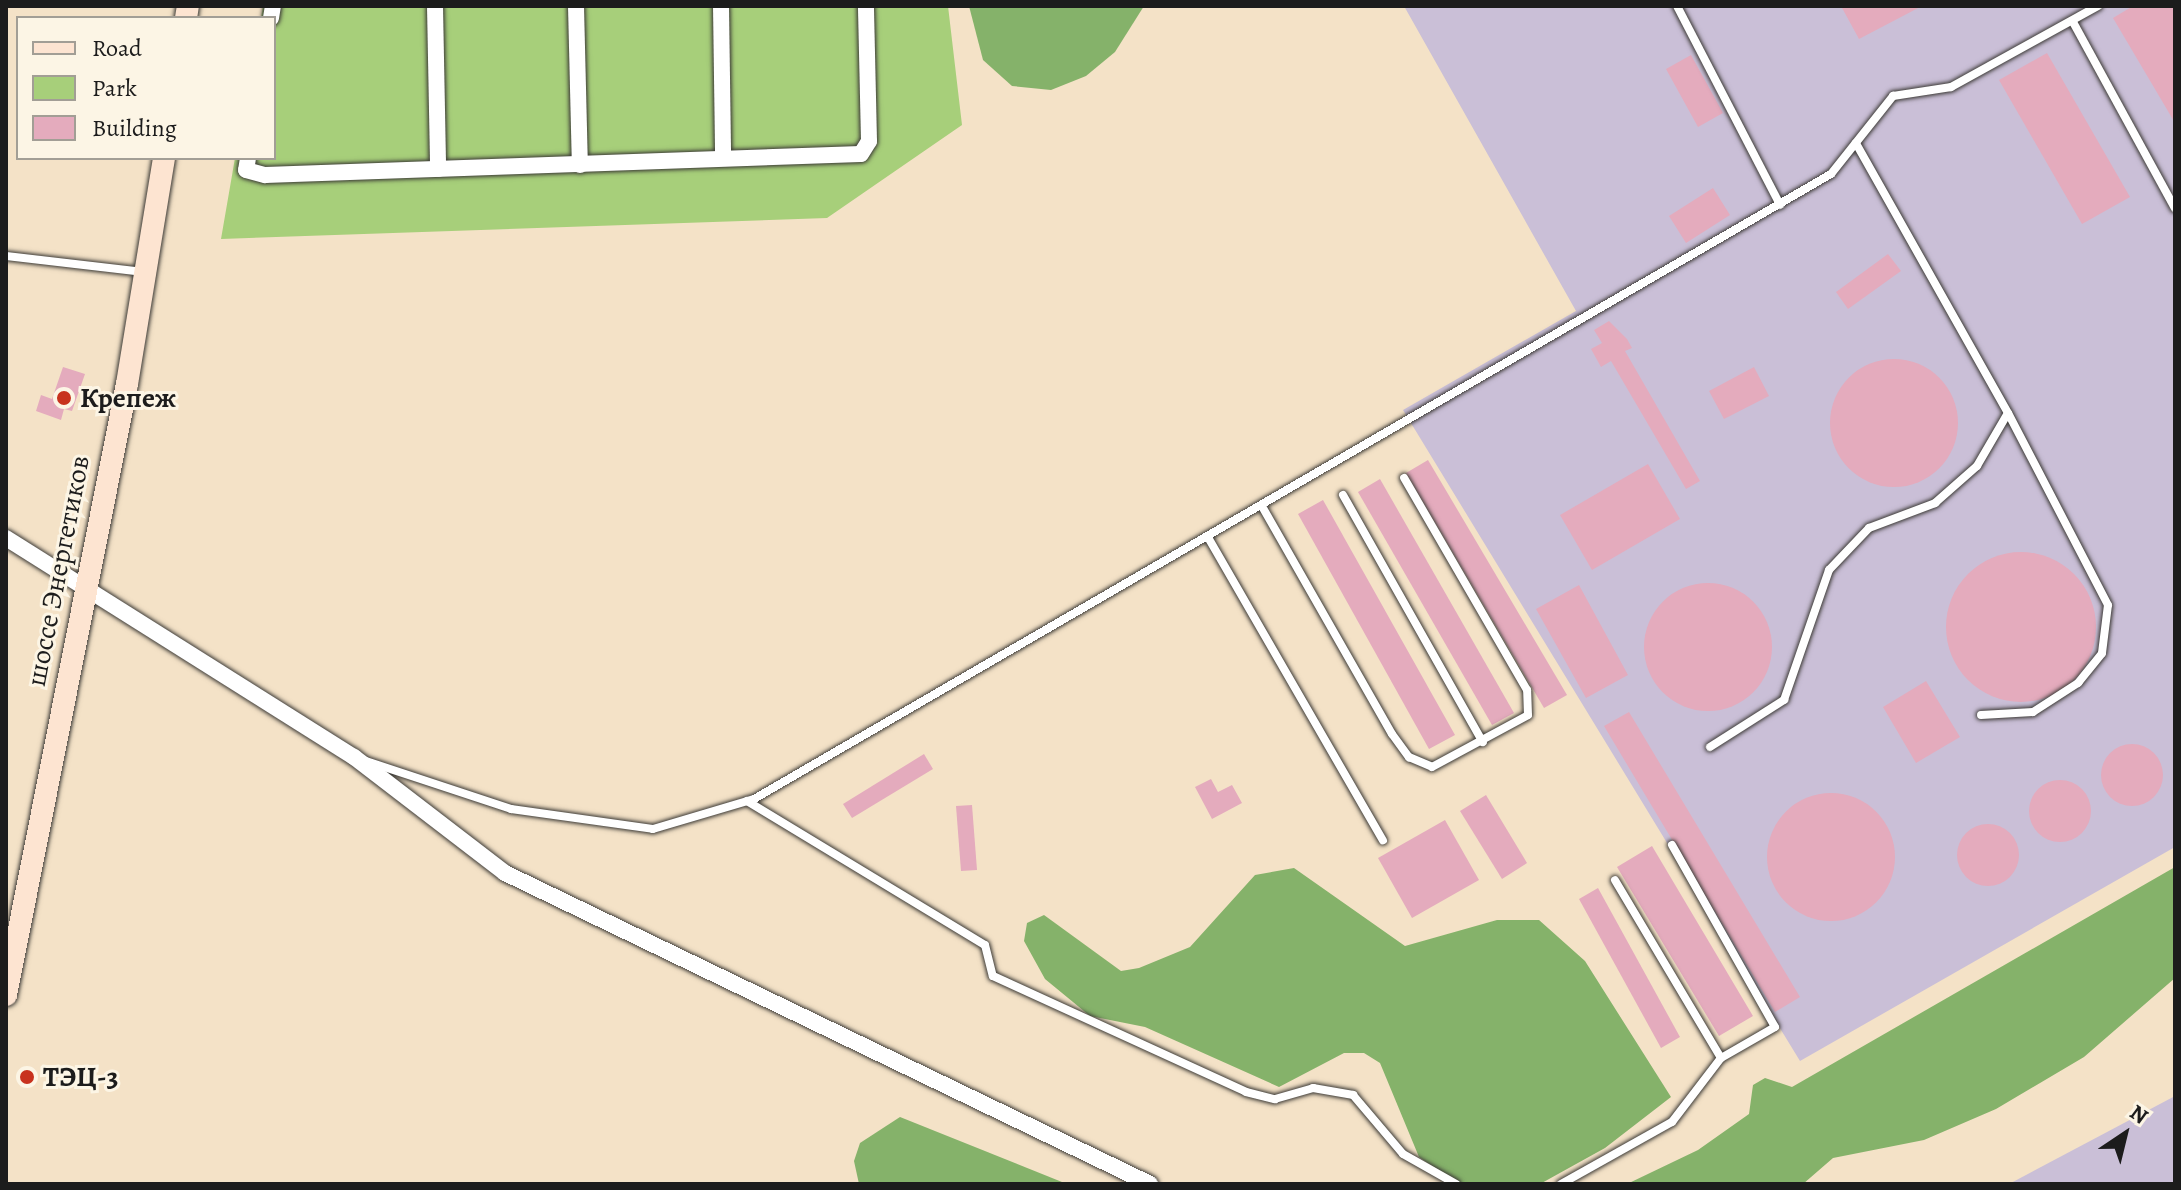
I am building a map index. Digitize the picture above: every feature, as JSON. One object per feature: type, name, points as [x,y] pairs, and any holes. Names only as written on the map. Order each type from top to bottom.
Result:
[{"type":"main road","name":"шоссе Энергетиков","points":[[6,995],[145,272],[164,160]]},
{"type":"street","points":[[435,6],[438,169]]},
{"type":"street","points":[[576,6],[580,165]]},
{"type":"street","points":[[721,6],[723,158]]},
{"type":"street","points":[[248,160],[246,170],[265,175],[861,154],[869,129],[866,6]]},
{"type":"street","points":[[6,538],[85,584],[354,757],[505,873],[1150,1184]]},
{"type":"lane","points":[[1677,6],[1780,205]]},
{"type":"lane","points":[[354,757],[511,809],[653,829],[747,801],[1263,508],[1831,174],[1893,96],[1951,87],[2098,6]]},
{"type":"lane","points":[[2073,22],[2175,208]]},
{"type":"lane","points":[[1856,143],[2008,413],[2108,605],[2102,653],[2078,683],[2033,712],[1981,715]]},
{"type":"lane","points":[[6,256],[145,272]]},
{"type":"lane","points":[[1710,747],[1784,700],[1829,570],[1869,528],[1946,494],[1977,466],[2008,413]]},
{"type":"lane","points":[[1263,508],[1409,757],[1432,767],[1528,715],[1527,690],[1404,478]]},
{"type":"lane","points":[[1343,495],[1483,742]]},
{"type":"lane","points":[[1209,539],[1383,840]]},
{"type":"lane","points":[[747,801],[985,945],[993,976],[1246,1092],[1275,1099],[1313,1088],[1353,1095],[1403,1154],[1456,1184]]},
{"type":"lane","points":[[1561,1184],[1672,1122],[1721,1058],[1775,1027],[1672,845]]},
{"type":"lane","points":[[1615,880],[1721,1058]]},
{"type":"shaded area","points":[[1404,6],[2175,6],[2175,847],[1800,1061],[1403,410],[1576,311]]},
{"type":"shaded area","points":[[2175,1096],[2175,1184],[2009,1184]]},
{"type":"green space","points":[[263,6],[948,6],[962,125],[827,218],[221,239],[235,160],[276,160],[276,16],[261,16]]},
{"type":"green space","points":[[969,6],[1144,6],[1115,52],[1086,76],[1051,90],[1012,86],[983,60]]},
{"type":"green space","points":[[2175,867],[2175,978],[2084,1057],[1996,1109],[1924,1140],[1833,1158],[1803,1184],[1627,1184],[1698,1150],[1749,1114],[1753,1085],[1765,1078],[1792,1087]]},
{"type":"green space","points":[[1294,868],[1405,946],[1497,920],[1539,920],[1585,961],[1671,1097],[1605,1148],[1540,1184],[1459,1184],[1419,1157],[1380,1063],[1364,1053],[1344,1053],[1279,1087],[1145,1027],[1090,1016],[1045,979],[1024,941],[1027,923],[1044,915],[1121,971],[1139,968],[1190,947],[1255,875]]},
{"type":"green space","points":[[900,1117],[1067,1184],[859,1184],[854,1161],[860,1143]]},
{"type":"building","points":[[1841,6],[1922,6],[1859,39]]},
{"type":"building","points":[[2133,6],[2175,6],[2175,123],[2113,18]]},
{"type":"building","points":[[2047,53],[2130,197],[2082,224],[1999,80]]},
{"type":"building","points":[[1691,55],[1723,113],[1698,127],[1666,69]]},
{"type":"building","points":[[1713,188],[1730,215],[1686,243],[1669,216]]},
{"type":"building","points":[[1888,254],[1901,271],[1848,309],[1836,292]]},
{"type":"building","points":[[1609,321],[1627,339],[1632,348],[1625,351],[1700,481],[1686,489],[1611,361],[1601,367],[1591,349],[1602,343],[1594,330]]},
{"type":"building","points":[[1894,359],[1918,364],[1939,378],[1953,399],[1958,423],[1953,447],[1939,468],[1918,482],[1894,487],[1870,482],[1849,468],[1835,447],[1830,423],[1835,399],[1849,378],[1870,364]]},
{"type":"building","points":[[63,367],[85,374],[72,411],[64,409],[61,420],[36,411],[41,395],[52,399]]},
{"type":"building","points":[[1754,367],[1769,396],[1724,419],[1709,391]]},
{"type":"building","points":[[1428,460],[1567,695],[1544,708],[1406,473]]},
{"type":"building","points":[[1648,464],[1680,519],[1592,570],[1560,515]]},
{"type":"building","points":[[1380,479],[1514,713],[1492,725],[1358,492]]},
{"type":"building","points":[[1323,500],[1455,735],[1429,749],[1298,514]]},
{"type":"building","points":[[2021,552],[2050,558],[2074,574],[2090,598],[2096,627],[2090,656],[2074,680],[2050,696],[2021,702],[1992,696],[1968,680],[1952,656],[1946,627],[1952,598],[1968,574],[1992,558]]},
{"type":"building","points":[[1708,583],[1732,588],[1753,602],[1767,623],[1772,647],[1767,671],[1753,692],[1732,706],[1708,711],[1684,706],[1663,692],[1649,671],[1644,647],[1649,623],[1663,602],[1684,588]]},
{"type":"building","points":[[1579,585],[1628,675],[1586,698],[1536,609]]},
{"type":"building","points":[[1926,681],[1960,737],[1916,763],[1883,707]]},
{"type":"building","points":[[1629,712],[1800,997],[1775,1012],[1604,726]]},
{"type":"building","points":[[2132,744],[2154,753],[2163,775],[2154,797],[2132,806],[2110,797],[2101,775],[2110,753]]},
{"type":"building","points":[[924,754],[933,769],[852,818],[843,804]]},
{"type":"building","points":[[1211,779],[1218,792],[1232,785],[1242,803],[1212,819],[1195,787]]},
{"type":"building","points":[[2060,780],[2082,789],[2091,811],[2082,833],[2060,842],[2038,833],[2029,811],[2038,789]]},
{"type":"building","points":[[1831,793],[1855,798],[1876,812],[1890,833],[1895,857],[1890,881],[1876,902],[1855,916],[1831,921],[1807,916],[1786,902],[1772,881],[1767,857],[1772,833],[1786,812],[1807,798]]},
{"type":"building","points":[[1486,795],[1527,863],[1502,879],[1460,811]]},
{"type":"building","points":[[972,805],[977,870],[961,871],[956,806]]},
{"type":"building","points":[[1445,820],[1479,880],[1412,918],[1378,858]]},
{"type":"building","points":[[1988,824],[2010,833],[2019,855],[2010,877],[1988,886],[1966,877],[1957,855],[1966,833]]},
{"type":"building","points":[[1652,846],[1753,1016],[1719,1036],[1617,867]]},
{"type":"building","points":[[1598,888],[1680,1037],[1661,1048],[1579,899]]},
{"type":"place","name":"Крепеж","points":[[64,398]]},
{"type":"place","name":"ТЭЦ-3","points":[[27,1077]]}]
